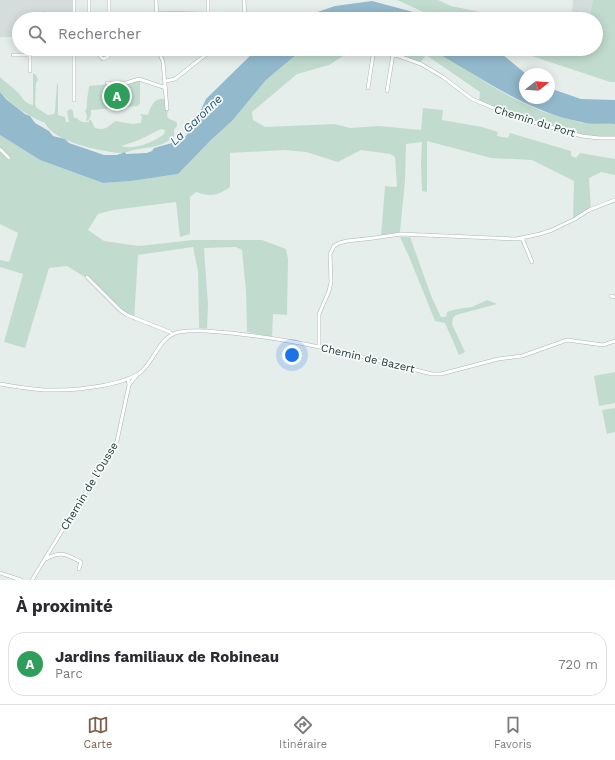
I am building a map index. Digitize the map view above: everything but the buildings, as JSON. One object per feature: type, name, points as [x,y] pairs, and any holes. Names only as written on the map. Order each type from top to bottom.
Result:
[{"type":"street","points":[[74,0],[74,12]]},
{"type":"street","points":[[89,0],[89,12]]},
{"type":"street","points":[[109,0],[109,12]]},
{"type":"street","points":[[156,0],[157,12]]},
{"type":"street","points":[[208,0],[208,12]]},
{"type":"street","points":[[244,0],[245,12]]},
{"type":"street","points":[[30,56],[30,71]]},
{"type":"street","points":[[74,56],[74,100]]},
{"type":"street","points":[[161,56],[166,81],[167,109]]},
{"type":"street","points":[[166,81],[175,79],[205,56]]},
{"type":"street","points":[[368,88],[373,56]]},
{"type":"street","points":[[388,91],[393,56]]},
{"type":"street","name":"Chemin du Port","points":[[398,56],[420,64],[443,77],[472,99],[512,116],[582,136],[615,138]]},
{"type":"street","points":[[107,83],[126,83],[139,79],[166,88]]},
{"type":"street","points":[[0,149],[9,158]]},
{"type":"street","points":[[319,347],[319,314],[329,291],[331,282],[330,254],[334,246],[339,243],[401,234],[522,238],[552,230],[571,221],[588,210],[615,200]]},
{"type":"street","points":[[522,238],[532,262]]},
{"type":"street","points":[[0,384],[56,390],[103,385],[128,379],[137,375],[150,362],[163,342],[172,334],[127,315],[87,277]]},
{"type":"street","name":"Chemin de Bazert","points":[[172,334],[195,331],[211,331],[286,340],[432,374],[441,374],[470,368],[498,359],[522,356],[567,340],[603,344],[615,341]]},
{"type":"street","name":"Chemin de l'Ousse","points":[[129,385],[137,375]]},
{"type":"street","name":"Chemin de l'Ousse","points":[[32,580],[117,441],[129,385],[128,379]]},
{"type":"street","points":[[46,559],[55,554],[63,554],[81,562],[79,569]]},
{"type":"street","points":[[0,573],[21,580]]},
{"type":"shaded area","points":[[0,0],[73,0],[73,12],[12,12],[12,37],[0,37]]},
{"type":"shaded area","points":[[573,0],[593,0],[590,12],[572,12]]},
{"type":"green space","points":[[397,0],[438,0],[451,6],[480,12],[424,12]]},
{"type":"green space","points":[[593,0],[615,0],[615,82],[610,82],[532,56],[603,56],[603,12],[590,12]]},
{"type":"green space","points":[[295,56],[343,56],[329,65],[297,74],[252,112],[253,120],[265,127],[335,124],[350,128],[379,126],[421,130],[423,108],[443,110],[442,120],[482,127],[498,132],[497,136],[508,138],[510,133],[571,151],[571,156],[576,158],[580,153],[615,159],[615,175],[601,172],[589,178],[591,209],[573,218],[574,181],[532,160],[491,158],[427,141],[427,192],[422,191],[422,142],[406,144],[405,180],[400,232],[381,236],[385,186],[397,186],[395,157],[390,154],[361,150],[338,162],[306,152],[284,150],[230,153],[230,187],[214,195],[206,195],[196,192],[190,197],[190,234],[180,237],[176,202],[113,210],[98,214],[88,230],[104,241],[139,246],[193,240],[262,240],[286,249],[288,259],[287,315],[273,314],[272,337],[247,332],[246,291],[242,250],[236,247],[204,248],[208,305],[207,329],[199,328],[198,271],[193,247],[138,255],[134,321],[88,279],[67,266],[49,268],[25,348],[4,342],[23,274],[0,267],[0,260],[9,262],[18,233],[0,224],[0,135],[40,160],[103,183],[131,181],[178,174],[232,121],[266,80]]},
{"type":"green space","points":[[401,56],[425,56],[420,63]]},
{"type":"green space","points":[[427,56],[443,56],[488,84],[519,101],[519,104],[526,104],[541,111],[582,123],[615,124],[615,140],[580,137],[515,119],[497,109],[479,102],[480,92]]},
{"type":"green space","points":[[33,73],[36,75],[38,80],[36,83],[35,105],[37,108],[48,115],[54,114],[57,83],[58,115],[65,117],[66,122],[69,122],[67,111],[71,109],[73,111],[74,118],[77,118],[83,122],[89,122],[89,120],[91,120],[95,128],[99,129],[107,128],[116,121],[132,124],[141,123],[142,117],[140,114],[148,115],[153,103],[164,99],[168,110],[167,116],[169,119],[177,123],[177,126],[174,130],[174,137],[165,143],[156,146],[119,153],[90,148],[67,140],[58,135],[50,130],[45,123],[15,106],[0,92],[0,77],[25,101],[33,105]],"holes":[[[161,129],[165,130],[164,134],[149,143],[131,147],[121,146],[139,140]]]},
{"type":"green space","points":[[140,81],[140,103],[138,106],[91,110],[91,115],[88,121],[86,120],[87,116],[85,111],[87,107],[89,86]]},
{"type":"green space","points":[[400,237],[410,237],[432,298],[441,317],[446,317],[447,312],[472,307],[487,300],[497,304],[456,315],[453,318],[452,324],[465,352],[459,355],[445,323],[435,321]]},
{"type":"green space","points":[[615,372],[615,403],[599,406],[594,376]]},
{"type":"green space","points":[[615,408],[615,432],[607,434],[602,410]]},
{"type":"water","points":[[372,1],[413,12],[317,12],[335,6]]},
{"type":"water","points":[[250,56],[295,56],[266,80],[232,121],[178,174],[131,181],[103,183],[40,160],[0,135],[0,92],[6,99],[25,114],[30,116],[35,123],[49,131],[53,136],[65,139],[69,143],[104,155],[117,155],[125,152],[126,154],[147,153],[152,151],[154,148],[179,141],[186,136],[195,123],[206,99]]},
{"type":"water","points":[[443,56],[504,56],[519,68],[519,100]]},
{"type":"water","points":[[555,90],[581,99],[615,100],[615,124],[585,123],[540,110],[527,104],[555,104]]},
{"type":"place","name":"Jardins familiaux de Robineau","points":[[117,96]]},
{"type":"water label","name":"La Garonne","points":[[196,120]]}]
